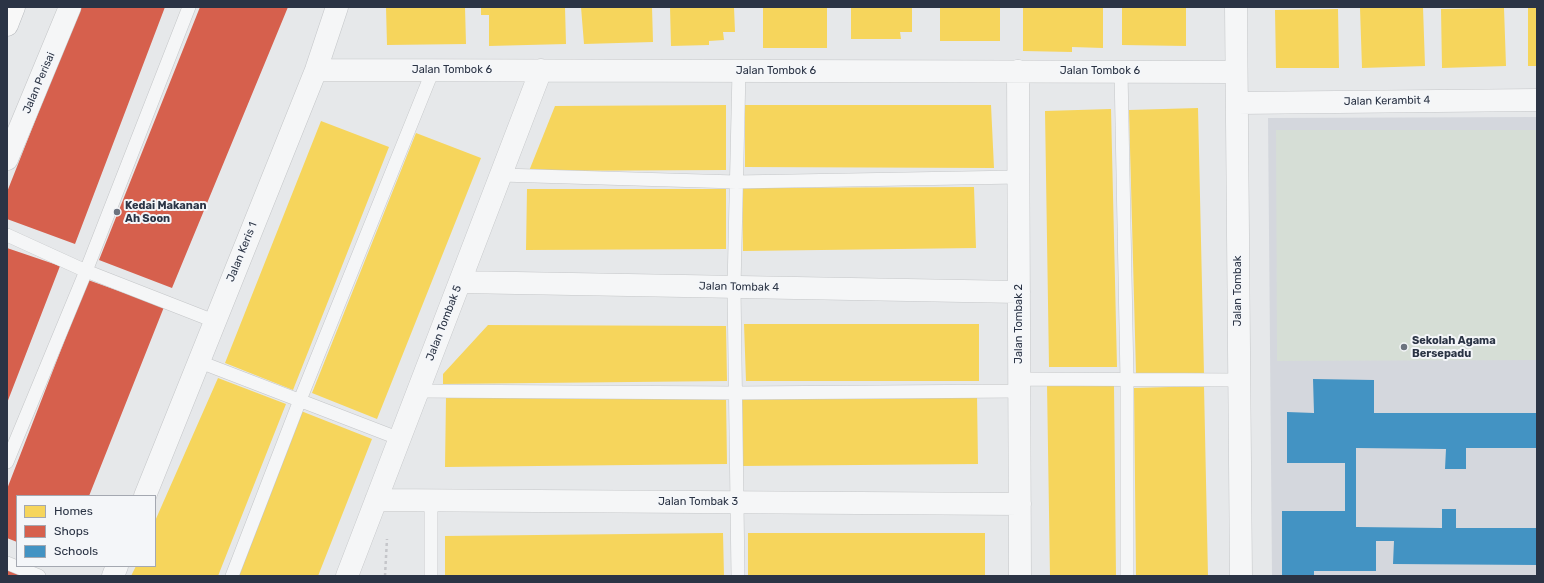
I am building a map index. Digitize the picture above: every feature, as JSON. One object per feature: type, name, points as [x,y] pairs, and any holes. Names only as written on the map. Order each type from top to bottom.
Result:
[{"type":"highway","points":[[7,25],[14,7]]},
{"type":"street","name":"Jalan Perisai","points":[[7,159],[70,7]]},
{"type":"street","name":"Jalan Keris 1","points":[[145,495],[316,70],[337,7]]},
{"type":"street","name":"Jalan Tombak","points":[[1236,7],[1241,576]]},
{"type":"street","name":"Jalan Tombok 6","points":[[316,70],[1236,72]]},
{"type":"street","name":"Jalan Tombak 5","points":[[347,576],[541,70]]},
{"type":"street","name":"Jalan Tombak 2","points":[[1018,71],[1020,576]]},
{"type":"street","name":"Jalan Kerambit 4","points":[[1237,103],[1537,100]]},
{"type":"street","name":"Jalan Tombak 4","points":[[460,282],[1019,292]]},
{"type":"street","name":"Jalan Tombak 3","points":[[376,500],[1020,504]]},
{"type":"lane","points":[[7,462],[86,271],[189,7]]},
{"type":"lane","points":[[232,576],[300,400],[433,70]]},
{"type":"lane","points":[[738,576],[734,287],[739,71]]},
{"type":"lane","points":[[1121,72],[1126,379],[1127,576]]},
{"type":"lane","points":[[501,175],[736,182],[1018,177]]},
{"type":"lane","points":[[7,234],[86,271],[214,321]]},
{"type":"lane","points":[[200,362],[400,439]]},
{"type":"lane","points":[[418,391],[735,392],[1019,385],[1126,379],[1239,380]]},
{"type":"lane","points":[[431,500],[431,576]]},
{"type":"lane","points":[[17,567],[39,576]]},
{"type":"path","points":[[385,576],[387,534]]},
{"type":"shaded area","name":"Sekolah Agama Bersepadu","points":[[1537,117],[1537,576],[1272,576],[1268,118]]},
{"type":"shaded area","points":[[1276,130],[1537,130],[1537,360],[1277,361]]},
{"type":"building: Homes","points":[[386,7],[465,7],[466,44],[387,45]]},
{"type":"building: Homes","points":[[481,7],[565,7],[566,44],[489,46],[489,15],[481,15]]},
{"type":"building: Homes","points":[[581,7],[652,7],[653,42],[584,44]]},
{"type":"building: Homes","points":[[670,7],[734,7],[735,32],[723,32],[724,40],[709,41],[709,45],[671,46]]},
{"type":"building: Homes","points":[[763,7],[827,7],[827,48],[763,48]]},
{"type":"building: Homes","points":[[851,7],[912,7],[912,32],[900,32],[901,39],[851,39]]},
{"type":"building: Homes","points":[[940,7],[1000,7],[1000,41],[940,41]]},
{"type":"building: Homes","points":[[1023,7],[1103,7],[1103,48],[1072,47],[1072,52],[1023,51]]},
{"type":"building: Homes","points":[[1122,7],[1186,7],[1186,46],[1122,45]]},
{"type":"building: Homes","points":[[1423,7],[1425,66],[1362,68],[1360,8]]},
{"type":"building: Homes","points":[[1528,7],[1537,7],[1537,66],[1528,66]]},
{"type":"building: Homes","points":[[1504,8],[1506,66],[1442,68],[1441,9]]},
{"type":"building: Homes","points":[[1338,9],[1339,68],[1276,68],[1275,10]]},
{"type":"building: Homes","points":[[726,105],[726,170],[529,171],[555,106]]},
{"type":"building: Homes","points":[[745,105],[991,105],[994,168],[745,167]]},
{"type":"building: Homes","points":[[1198,108],[1204,374],[1136,373],[1129,110]]},
{"type":"building: Homes","points":[[1111,109],[1117,367],[1049,367],[1045,111]]},
{"type":"building: Homes","points":[[321,121],[389,147],[293,390],[225,363]]},
{"type":"building: Homes","points":[[416,133],[481,158],[377,419],[312,393]]},
{"type":"building: Homes","points":[[974,187],[976,248],[743,251],[742,188]]},
{"type":"building: Homes","points":[[527,189],[726,189],[726,249],[526,250]]},
{"type":"building: Homes","points":[[744,324],[979,324],[979,381],[746,381]]},
{"type":"building: Homes","points":[[488,325],[726,326],[727,381],[443,384],[443,374]]},
{"type":"building: Homes","points":[[218,378],[286,404],[218,576],[131,576],[136,567],[156,567],[156,519]]},
{"type":"building: Homes","points":[[1047,384],[1114,386],[1116,576],[1050,576]]},
{"type":"building: Homes","points":[[1204,386],[1208,576],[1136,576],[1134,388]]},
{"type":"building: Homes","points":[[977,395],[978,464],[742,466],[740,396]]},
{"type":"building: Homes","points":[[726,396],[727,464],[445,467],[446,397]]},
{"type":"building: Homes","points":[[301,411],[372,439],[318,576],[237,576]]},
{"type":"building: Homes","points":[[723,533],[724,576],[445,576],[445,536]]},
{"type":"building: Homes","points":[[748,533],[985,533],[985,576],[748,576]]},
{"type":"building: Shops","points":[[80,7],[165,7],[75,244],[7,219],[7,192]]},
{"type":"building: Shops","points":[[200,7],[288,7],[172,288],[99,260]]},
{"type":"building: Shops","points":[[7,248],[60,266],[7,403]]},
{"type":"building: Shops","points":[[88,280],[164,307],[89,495],[16,495],[16,542],[7,538],[7,489]]},
{"type":"building: Shops","points":[[7,567],[31,576],[7,576]]},
{"type":"building: Schools","points":[[1313,379],[1374,380],[1374,413],[1537,413],[1537,448],[1466,448],[1466,469],[1445,469],[1446,449],[1356,448],[1356,527],[1442,528],[1442,509],[1456,509],[1456,528],[1537,528],[1537,565],[1393,564],[1394,541],[1376,541],[1376,571],[1314,571],[1314,576],[1282,576],[1282,511],[1345,511],[1345,463],[1287,463],[1287,412],[1314,413]]},
{"type":"place","name":"Kedai Makanan Ah Soon","points":[[117,212]]},
{"type":"place","name":"Sekolah Agama Bersepadu","points":[[1404,347]]}]
